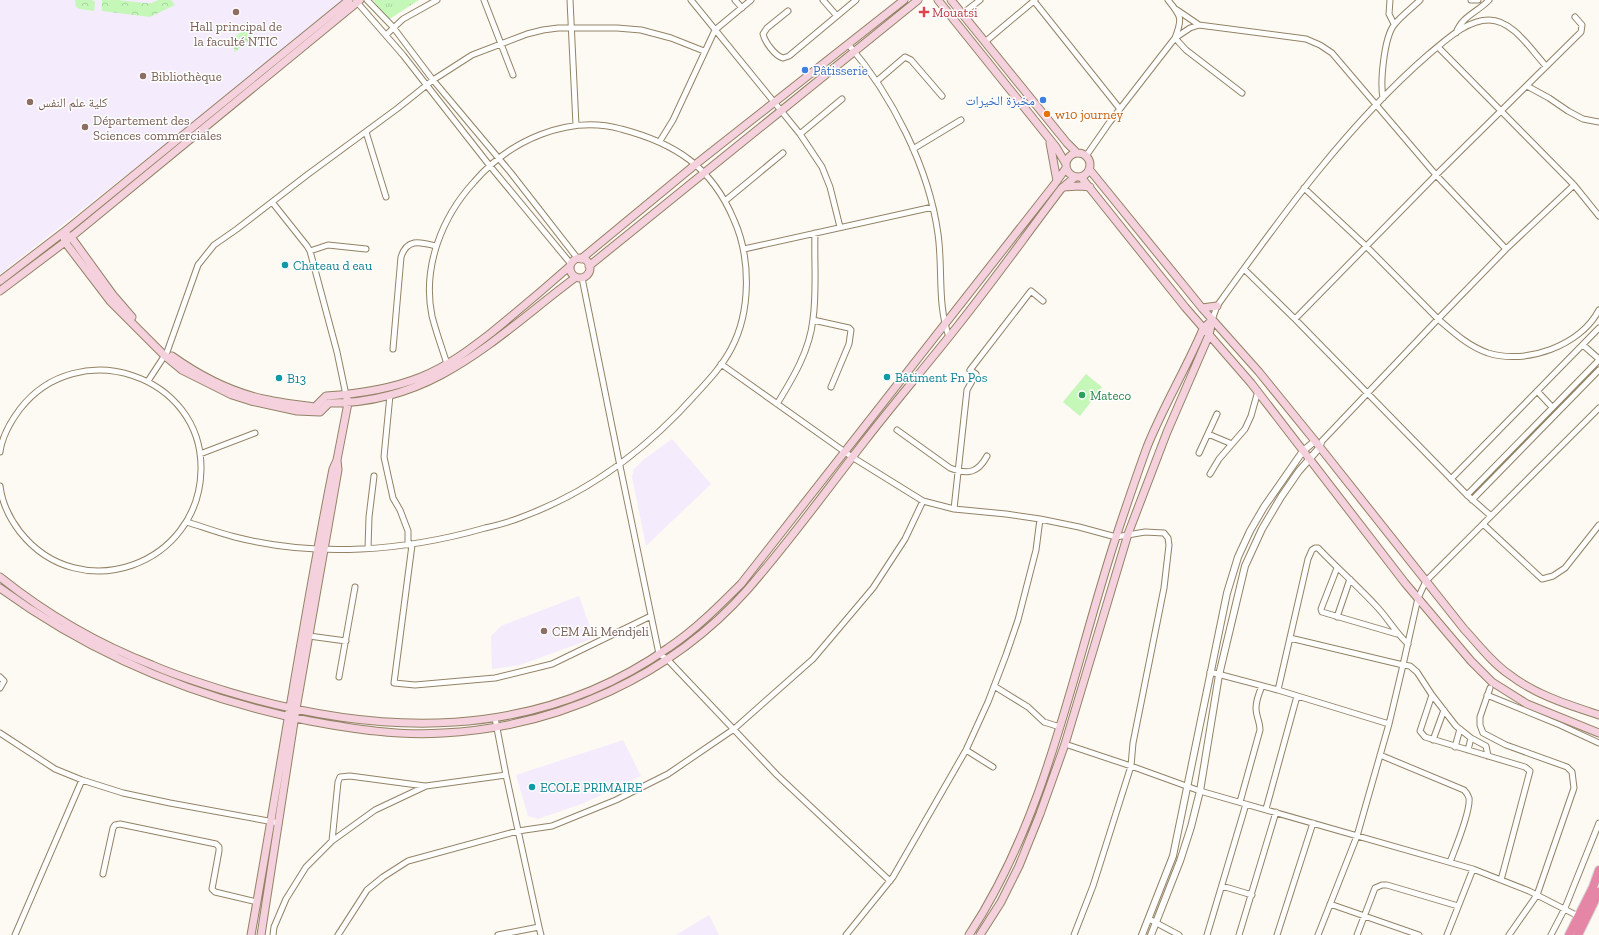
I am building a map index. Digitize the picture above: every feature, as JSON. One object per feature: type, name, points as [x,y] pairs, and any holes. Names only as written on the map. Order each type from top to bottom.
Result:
[{"type":"highway","points":[[1569,935],[1593,887],[1599,870]]},
{"type":"highway","points":[[1578,935],[1597,901],[1599,892]]},
{"type":"main road","points":[[0,281],[63,233],[349,0]]},
{"type":"main road","points":[[63,233],[71,237],[127,312],[166,354],[194,371],[228,387],[251,396],[315,407],[326,396],[358,394],[404,383],[421,377],[470,350],[571,265],[696,164],[904,0]]},
{"type":"main road","points":[[589,266],[918,0]]},
{"type":"main road","points":[[938,0],[1060,152],[1069,173],[1078,177],[1090,188],[1203,329],[1258,391],[1418,598],[1471,661],[1492,682],[1527,704],[1599,733]]},
{"type":"main road","points":[[0,588],[70,633],[146,671],[235,704],[360,730],[440,734],[480,730],[557,713],[607,693],[667,659],[700,634],[747,590],[949,337],[1063,187],[1078,177],[1086,174],[1089,169],[1090,162],[1086,156],[1077,153],[1067,143],[951,0]]},
{"type":"main road","points":[[0,291],[65,242],[358,1]]},
{"type":"main road","points":[[1049,139],[1054,155],[1057,181]]},
{"type":"main road","points":[[0,577],[18,591],[83,632],[149,664],[184,678],[249,698],[330,716],[376,722],[416,724],[459,723],[522,713],[558,703],[602,686],[634,670],[692,630],[719,607],[741,584],[1057,181],[1066,166],[1068,157],[1077,153]]},
{"type":"main road","points":[[1089,169],[1212,320],[1259,372],[1319,443],[1464,629],[1495,663],[1524,685],[1567,704],[1599,715]]},
{"type":"main road","points":[[1063,187],[1080,186],[1090,188]]},
{"type":"main road","points":[[63,233],[65,242],[110,300],[182,370],[232,395],[251,401],[296,411],[320,412],[329,403],[348,403],[390,395],[424,384],[459,366],[579,277],[589,272],[589,266],[586,261],[579,259]]},
{"type":"main road","points":[[571,265],[572,274],[579,277]]},
{"type":"main road","points":[[1202,308],[1217,306]]},
{"type":"main road","points":[[969,935],[1001,879],[1031,811],[1048,766],[1116,537],[1148,447],[1203,329],[1212,320]]},
{"type":"main road","points":[[980,935],[1001,902],[1019,866],[1040,814],[1065,744],[1128,534],[1167,432],[1209,335],[1212,320]]},
{"type":"main road","points":[[261,935],[275,822],[293,709],[321,549],[338,470],[337,460],[348,403],[346,394]]},
{"type":"main road","points":[[293,709],[309,636],[321,549]]},
{"type":"main road","points":[[1031,811],[1040,814]]},
{"type":"main road","points":[[250,935],[256,902],[275,822]]},
{"type":"street","points":[[367,0],[393,27],[433,80],[579,259]]},
{"type":"street","points":[[386,35],[403,19],[437,0]]},
{"type":"street","points":[[484,0],[513,74]]},
{"type":"street","points":[[570,0],[576,125]]},
{"type":"street","points":[[691,0],[800,134],[822,168],[830,187],[840,227]]},
{"type":"street","points":[[735,0],[742,8]]},
{"type":"street","points":[[660,141],[673,120],[715,30],[751,0]]},
{"type":"street","points":[[823,0],[837,16]]},
{"type":"street","points":[[788,12],[767,28],[764,34],[764,39],[779,57],[783,58],[789,56],[856,0]]},
{"type":"street","points":[[962,14],[980,0]]},
{"type":"street","points":[[985,42],[1035,0],[1120,109]]},
{"type":"street","points":[[1168,0],[1177,10],[1200,25]]},
{"type":"street","points":[[1390,0],[1389,14],[1394,24]]},
{"type":"street","points":[[1383,98],[1382,72],[1388,37],[1394,24],[1420,0]]},
{"type":"street","points":[[1472,0],[1478,0]]},
{"type":"street","points":[[1456,33],[1465,18],[1489,0]]},
{"type":"street","points":[[358,1],[427,84],[490,166],[571,265]]},
{"type":"street","points":[[1175,38],[1179,26],[1177,10]]},
{"type":"street","points":[[1295,319],[1436,175],[1582,31],[1582,25],[1575,17]]},
{"type":"street","points":[[1212,320],[1217,306],[1304,188],[1402,77],[1456,33],[1472,24],[1482,21],[1493,21],[1504,24],[1513,30],[1546,66]]},
{"type":"street","points":[[1086,156],[1175,38],[1190,28],[1200,25],[1299,38],[1320,45],[1338,58],[1436,175],[1506,249]]},
{"type":"street","points":[[148,381],[166,354],[198,264],[214,245],[398,108],[427,84],[472,55],[543,30],[617,28],[640,30],[671,38],[704,51]]},
{"type":"street","points":[[1175,38],[1186,50],[1242,93]]},
{"type":"street","points":[[848,44],[877,81],[895,112],[913,149],[933,207],[938,236],[945,325],[949,337]]},
{"type":"street","points":[[1438,47],[1574,185],[1599,216]]},
{"type":"street","points":[[877,81],[904,57],[907,57],[912,60],[942,96]]},
{"type":"street","points":[[1527,86],[1583,119],[1599,122]]},
{"type":"street","points":[[800,134],[842,100]]},
{"type":"street","points":[[913,149],[961,120]]},
{"type":"street","points":[[186,522],[236,538],[282,546],[321,549],[410,545],[472,532],[521,518],[566,498],[620,466],[682,410],[715,373],[732,348],[741,324],[746,290],[746,258],[740,234],[725,201],[714,183],[696,164],[660,141],[641,134],[610,126],[576,125],[551,131],[514,148],[498,158],[478,177],[455,204],[436,246],[430,300],[432,316],[447,364]]},
{"type":"street","points":[[366,132],[386,197]]},
{"type":"street","points":[[725,201],[783,153]]},
{"type":"street","points":[[1151,935],[1180,861],[1191,827],[1200,791],[1219,675],[1245,566],[1262,529],[1281,497],[1319,443],[1506,249],[1574,185]]},
{"type":"street","points":[[1304,188],[1366,246],[1438,319],[1465,341],[1475,347],[1505,357],[1519,357],[1555,348],[1572,339],[1597,319],[1599,310]]},
{"type":"street","points":[[272,202],[308,246],[310,251],[346,394]]},
{"type":"street","points":[[744,249],[933,207]]},
{"type":"street","points":[[777,404],[795,375],[808,341],[813,320],[815,233]]},
{"type":"street","points":[[393,349],[403,249],[413,243],[436,246]]},
{"type":"street","points":[[310,251],[328,245],[366,249]]},
{"type":"street","points":[[1244,269],[1467,495],[1491,516]]},
{"type":"street","points":[[579,277],[659,654],[667,659],[777,775],[890,881]]},
{"type":"street","points":[[954,509],[967,390],[976,374],[970,370],[1031,291],[1043,301]]},
{"type":"street","points":[[813,320],[849,328],[851,330],[849,344],[831,387]]},
{"type":"street","points":[[1585,328],[1592,335]]},
{"type":"street","points":[[1451,478],[1599,328]]},
{"type":"street","points":[[1467,495],[1599,360],[1583,345]]},
{"type":"street","points":[[722,364],[852,457],[923,501],[954,509],[1040,519],[1079,527],[1116,537],[1145,532],[1164,533],[1168,538],[1169,545],[1164,588],[1133,743],[1131,766],[1093,886],[1074,935]]},
{"type":"street","points":[[0,452],[9,425],[20,408],[34,394],[57,379],[82,371],[114,370],[148,381],[169,397],[186,417],[197,441],[201,468],[199,489],[193,510],[170,543],[148,559],[123,568],[96,571],[70,567],[45,555],[25,538],[2,504],[0,486]]},
{"type":"street","points":[[1472,500],[1599,370]]},
{"type":"street","points":[[1210,474],[1219,458],[1245,429],[1251,416],[1258,391]]},
{"type":"street","points":[[1537,391],[1552,407]]},
{"type":"street","points":[[390,395],[384,457],[393,498],[400,510],[408,531],[410,545],[394,683],[415,685],[495,678],[552,664],[651,616]]},
{"type":"street","points":[[1318,935],[1358,836],[1389,724],[1418,598],[1426,581],[1599,408]]},
{"type":"street","points":[[1199,453],[1217,414]]},
{"type":"street","points":[[897,430],[950,468],[958,471],[974,471],[983,464],[987,456]]},
{"type":"street","points":[[200,454],[255,433]]},
{"type":"street","points":[[1208,434],[1232,444]]},
{"type":"street","points":[[1142,935],[1173,856],[1227,593],[1238,557],[1250,531],[1264,507],[1303,451],[1319,443]]},
{"type":"street","points":[[368,548],[369,517],[374,476]]},
{"type":"street","points":[[338,935],[367,890],[383,877],[408,861],[518,831],[552,826],[616,800],[668,774],[734,730],[813,659],[873,588],[905,539],[923,501]]},
{"type":"street","points":[[846,935],[890,881],[966,750],[994,686],[1018,620],[1036,550],[1040,519]]},
{"type":"street","points":[[1483,524],[1542,579],[1553,576],[1565,568],[1599,525]]},
{"type":"street","points":[[1278,690],[1308,559],[1312,550],[1315,548],[1318,548],[1350,579],[1382,613],[1397,634],[1408,644]]},
{"type":"street","points":[[1337,568],[1321,609],[1323,613],[1397,634]]},
{"type":"street","points":[[1337,617],[1350,579]]},
{"type":"street","points":[[339,677],[355,588]]},
{"type":"street","points":[[309,636],[346,641]]},
{"type":"street","points":[[1290,638],[1413,668],[1432,695],[1460,729],[1471,738],[1486,746],[1488,756]]},
{"type":"street","points":[[1210,672],[1278,690],[1389,724]]},
{"type":"street","points":[[0,677],[4,681],[0,688]]},
{"type":"street","points":[[994,686],[1028,707],[1044,722],[1060,727]]},
{"type":"street","points":[[1240,802],[1260,730],[1256,709],[1258,696],[1262,686]]},
{"type":"street","points":[[1490,688],[1480,717],[1480,725],[1483,733],[1506,745],[1567,767],[1572,772],[1574,788],[1574,793],[1537,895],[1509,935]]},
{"type":"street","points":[[1432,695],[1420,732],[1425,737],[1525,767],[1530,771],[1501,880]]},
{"type":"street","points":[[1487,695],[1599,743]]},
{"type":"street","points":[[1266,809],[1297,696]]},
{"type":"street","points":[[1433,740],[1444,710]]},
{"type":"street","points":[[495,718],[541,935]]},
{"type":"street","points":[[1455,747],[1460,729]]},
{"type":"street","points":[[0,733],[55,769],[82,780],[123,793],[275,822]]},
{"type":"street","points":[[1468,750],[1471,738]]},
{"type":"street","points":[[1065,744],[1200,791],[1450,862],[1501,880],[1537,895],[1578,916]]},
{"type":"street","points":[[966,750],[993,767]]},
{"type":"street","points":[[1380,755],[1464,790],[1467,793],[1469,798],[1468,809],[1450,862]]},
{"type":"street","points":[[332,841],[340,777],[350,776],[426,786],[506,775]]},
{"type":"street","points":[[16,935],[82,780]]},
{"type":"street","points":[[273,935],[274,927],[283,906],[294,886],[306,867],[332,841],[375,810],[426,786]]},
{"type":"street","points":[[1207,935],[1246,804]]},
{"type":"street","points":[[1239,935],[1276,812]]},
{"type":"street","points":[[1277,935],[1313,823]]},
{"type":"street","points":[[1551,935],[1565,908],[1599,823]]},
{"type":"street","points":[[103,874],[113,828],[115,825],[120,824],[216,844],[219,851],[212,889],[215,892],[256,902]]},
{"type":"street","points":[[1447,935],[1473,870]]},
{"type":"street","points":[[1357,935],[1375,888],[1382,885],[1397,887],[1458,906]]},
{"type":"street","points":[[1222,886],[1252,895]]},
{"type":"street","points":[[1330,904],[1419,935]]},
{"type":"street","points":[[1149,919],[1180,935]]},
{"type":"street","points":[[498,935],[539,927]]},
{"type":"shaded area","points":[[0,0],[348,0],[0,274]]},
{"type":"shaded area","points":[[672,439],[711,484],[646,546],[632,477],[634,469],[643,460]]},
{"type":"shaded area","name":"CEM Ali Mendjeli","points":[[579,596],[594,638],[520,665],[492,669],[491,636],[501,626]]},
{"type":"shaded area","points":[[623,740],[641,776],[584,803],[538,819],[528,816],[516,775]]},
{"type":"shaded area","points":[[709,915],[719,935],[676,935]]},
{"type":"green space","points":[[75,0],[92,0],[95,2],[94,11],[76,7]]},
{"type":"green space","points":[[102,0],[152,3],[158,0],[171,0],[175,5],[150,17],[102,11]]},
{"type":"green space","points":[[373,0],[419,0],[388,20]]},
{"type":"green space","points":[[247,27],[248,33],[254,36],[235,52],[233,46],[228,43]]},
{"type":"green space","name":"Mateco","points":[[1086,374],[1102,387],[1080,416],[1063,402]]},
{"type":"place","name":"Hall principal de la faculté NTIC","points":[[236,12]]},
{"type":"place","name":"Mouatsi","points":[[924,12]]},
{"type":"place","name":"Pâtisserie","points":[[805,70]]},
{"type":"place","name":"Bibliothèque","points":[[143,76]]},
{"type":"place","name":"مخبزة الخيرات","points":[[1043,100]]},
{"type":"place","name":"كلية علم النفس","points":[[30,102]]},
{"type":"place","name":"w10 journey","points":[[1047,114]]},
{"type":"place","name":"Département des Sciences commerciales","points":[[85,127]]},
{"type":"place","name":"Chateau d eau","points":[[285,265]]},
{"type":"place","name":"Bâtiment Fn Pos","points":[[887,377]]},
{"type":"place","name":"B13","points":[[279,378]]},
{"type":"place","name":"Mateco","points":[[1082,395]]},
{"type":"place","name":"CEM Ali Mendjeli","points":[[544,631]]},
{"type":"place","name":"ECOLE PRIMAIRE","points":[[532,787]]}]
